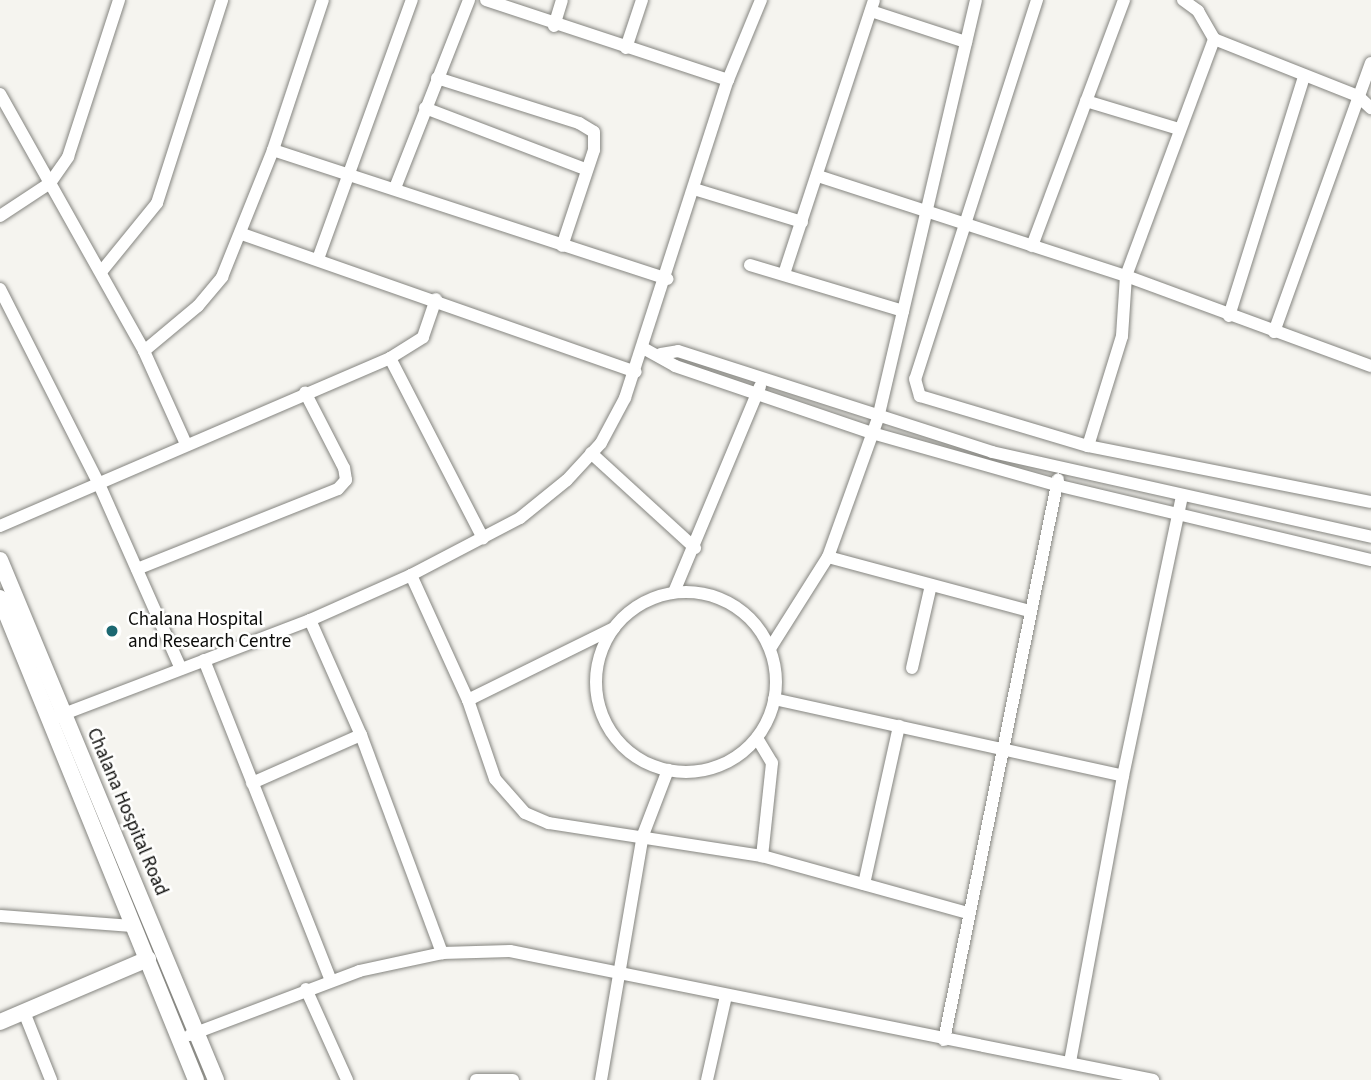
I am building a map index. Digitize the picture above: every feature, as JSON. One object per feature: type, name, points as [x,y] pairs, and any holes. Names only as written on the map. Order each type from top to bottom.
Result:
[{"type":"street","points":[[0,216],[50,183],[68,157],[119,0]]},
{"type":"street","points":[[101,272],[157,203],[222,0]]},
{"type":"street","points":[[144,351],[211,293],[242,234],[323,0]]},
{"type":"street","points":[[318,259],[352,173],[412,0]]},
{"type":"street","points":[[395,188],[469,0]]},
{"type":"street","points":[[486,0],[554,26],[728,80]]},
{"type":"street","points":[[554,26],[562,0]]},
{"type":"street","points":[[626,48],[642,0]]},
{"type":"street","points":[[56,717],[310,620],[411,575],[520,518],[591,453],[625,398],[636,372],[728,80],[761,0]]},
{"type":"street","points":[[771,647],[828,557],[878,418],[925,208],[976,0]]},
{"type":"street","points":[[1037,0],[915,379],[920,396],[1088,446],[1371,502]]},
{"type":"street","points":[[1032,246],[1124,0]]},
{"type":"street","points":[[1183,0],[1200,6],[1214,39],[1304,77],[1358,96],[1371,108]]},
{"type":"street","points":[[784,274],[872,6],[966,42]]},
{"type":"street","points":[[1088,446],[1122,336],[1126,276],[1214,39]]},
{"type":"street","points":[[1274,332],[1371,63]]},
{"type":"street","points":[[1229,316],[1304,77]]},
{"type":"street","points":[[437,78],[589,127],[597,140],[562,246]]},
{"type":"street","points":[[0,94],[144,351],[186,444]]},
{"type":"street","points":[[1086,101],[1179,129]]},
{"type":"street","points":[[425,108],[587,170]]},
{"type":"street","points":[[273,150],[352,173],[562,246],[667,279]]},
{"type":"street","points":[[818,177],[925,208],[1126,276],[1371,366]]},
{"type":"street","points":[[694,189],[802,222]]},
{"type":"street","points":[[242,234],[436,299],[636,372]]},
{"type":"street","points":[[750,265],[903,311]]},
{"type":"street","points":[[0,289],[99,484],[181,669]]},
{"type":"street","points":[[0,526],[305,392],[390,358],[423,337],[436,299]]},
{"type":"street","points":[[643,348],[661,354],[675,366],[872,433],[1056,485],[1371,560]]},
{"type":"street","points":[[661,354],[678,351],[878,418],[1060,468],[1371,537]]},
{"type":"street","points":[[390,358],[483,538]]},
{"type":"street","points":[[674,593],[763,380]]},
{"type":"street","points":[[137,569],[338,489],[345,480],[344,468],[305,392]]},
{"type":"street","points":[[591,453],[695,548]]},
{"type":"street","points":[[944,1040],[1060,468]]},
{"type":"street","points":[[1070,1062],[1123,776],[1182,497]]},
{"type":"street","points":[[828,557],[1030,611]]},
{"type":"street","name":"Chalana Hospital Road","points":[[0,560],[132,926],[148,958],[195,1080]]},
{"type":"street","points":[[411,575],[468,700],[495,779],[525,813],[550,823],[643,835],[762,856],[968,913]]},
{"type":"street","points":[[912,668],[931,585]]},
{"type":"street","points":[[468,700],[614,628],[647,601],[674,593],[703,593],[729,602],[752,620],[771,647],[774,699],[757,738],[736,757],[710,769],[668,770],[642,761],[621,744],[600,708],[598,667],[614,628]]},
{"type":"street","name":"Chalana Hospital Road","points":[[0,598],[56,717],[216,1080]]},
{"type":"street","points":[[310,620],[361,734],[442,953]]},
{"type":"street","points":[[204,660],[331,980]]},
{"type":"street","points":[[774,699],[1123,776]]},
{"type":"street","points":[[864,884],[899,726]]},
{"type":"street","points":[[252,783],[361,734]]},
{"type":"street","points":[[757,738],[772,763],[762,856]]},
{"type":"street","points":[[601,1080],[617,972],[643,835],[668,770]]},
{"type":"street","points":[[0,916],[132,926]]},
{"type":"street","points":[[180,1039],[331,980],[442,953],[510,951],[1153,1080]]},
{"type":"street","points":[[0,1022],[148,958]]},
{"type":"street","points":[[306,989],[347,1080]]},
{"type":"street","points":[[707,1080],[726,996]]},
{"type":"street","points":[[24,1012],[51,1080]]},
{"type":"street","points":[[476,1080],[513,1080]]},
{"type":"place","name":"Chalana Hospital and Research Centre","points":[[112,631]]}]
